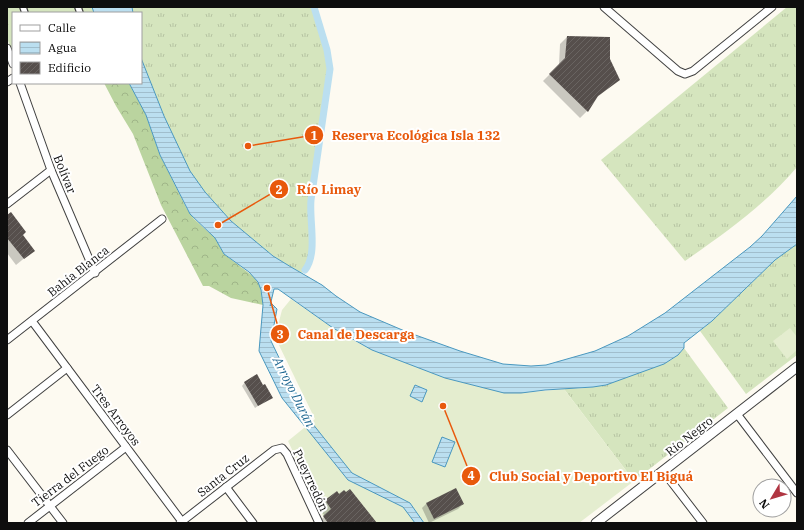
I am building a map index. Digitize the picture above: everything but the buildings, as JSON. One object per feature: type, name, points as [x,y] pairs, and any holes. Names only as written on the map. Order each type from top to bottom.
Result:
[{"type":"street","points":[[604,7],[678,71],[685,74],[693,71],[772,7]]},
{"type":"street","points":[[7,48],[12,61]]},
{"type":"street","name":"Bolívar","points":[[20,84],[51,170],[95,273]]},
{"type":"street","points":[[7,204],[51,170]]},
{"type":"street","name":"Bahía Blanca","points":[[7,340],[95,273],[162,219]]},
{"type":"street","name":"Tres Arroyos","points":[[32,321],[182,522]]},
{"type":"street","name":"Río Negro","points":[[596,523],[797,367]]},
{"type":"street","points":[[7,415],[67,368]]},
{"type":"street","points":[[737,414],[797,493]]},
{"type":"street","name":"Tierra del Fuego","points":[[28,523],[126,447]]},
{"type":"street","name":"Santa Cruz","points":[[182,522],[274,450],[282,448]]},
{"type":"street","name":"Pueyrredón","points":[[282,448],[288,454],[319,523]]},
{"type":"street","points":[[7,450],[63,523]]},
{"type":"street","points":[[663,471],[703,523]]},
{"type":"street","points":[[226,487],[253,523]]},
{"type":"green space","points":[[7,7],[92,7],[94,12],[12,12],[12,52],[7,38]]},
{"type":"green space","points":[[132,7],[314,7],[327,50],[330,69],[311,200],[312,249],[307,266],[302,273],[270,254],[240,229],[212,201],[190,171],[175,141],[145,72],[142,62],[142,12],[133,12]]},
{"type":"green space","points":[[787,7],[797,7],[797,167],[772,194],[744,218],[685,261],[601,160]]},
{"type":"green space","points":[[105,84],[130,84],[146,115],[160,155],[187,209],[194,219],[215,238],[224,254],[254,277],[260,286],[263,305],[231,298],[209,286],[203,286],[161,205],[133,134]]},
{"type":"green space","points":[[797,244],[797,355],[746,394],[700,331],[775,260]]},
{"type":"green space","points":[[291,299],[343,335],[372,350],[445,378],[521,393],[564,389],[634,481],[579,523],[328,523],[323,516],[288,441],[315,419],[275,337],[282,310]]},
{"type":"green space","points":[[790,328],[797,337],[797,350],[787,359],[773,341]]},
{"type":"green space","points":[[684,348],[728,408],[634,481],[564,389],[589,388],[614,382],[656,367],[674,358]]},
{"type":"water","points":[[92,7],[132,7],[133,12],[94,12]]},
{"type":"water","points":[[142,61],[164,116],[190,171],[205,192],[231,221],[273,256],[322,285],[360,312],[407,332],[460,351],[503,364],[531,366],[546,365],[595,351],[628,336],[665,313],[750,247],[762,236],[797,196],[797,244],[775,260],[712,321],[684,343],[684,348],[678,355],[664,364],[606,385],[593,387],[504,393],[445,378],[372,350],[333,328],[278,289],[274,289],[270,306],[272,304],[277,309],[271,341],[308,418],[352,473],[410,503],[424,523],[415,523],[403,507],[348,480],[282,398],[259,351],[263,305],[261,290],[258,282],[249,272],[224,254],[215,238],[190,214],[160,155],[146,115],[130,84],[142,84]]},
{"type":"water","points":[[415,385],[427,390],[422,402],[410,396]]},
{"type":"water","points":[[442,437],[455,442],[445,467],[432,462]]},
{"type":"waterway","name":"Arroyo Durán","points":[[305,270],[311,255],[311,200],[330,69],[327,50],[314,7]]},
{"type":"place","name":"Reserva Ecológica Isla 132","points":[[248,146]]},
{"type":"place","name":"Río Limay","points":[[218,225]]},
{"type":"place","name":"Canal de Descarga","points":[[267,288]]},
{"type":"place","name":"Club Social y Deportivo El Biguá","points":[[443,406]]}]
